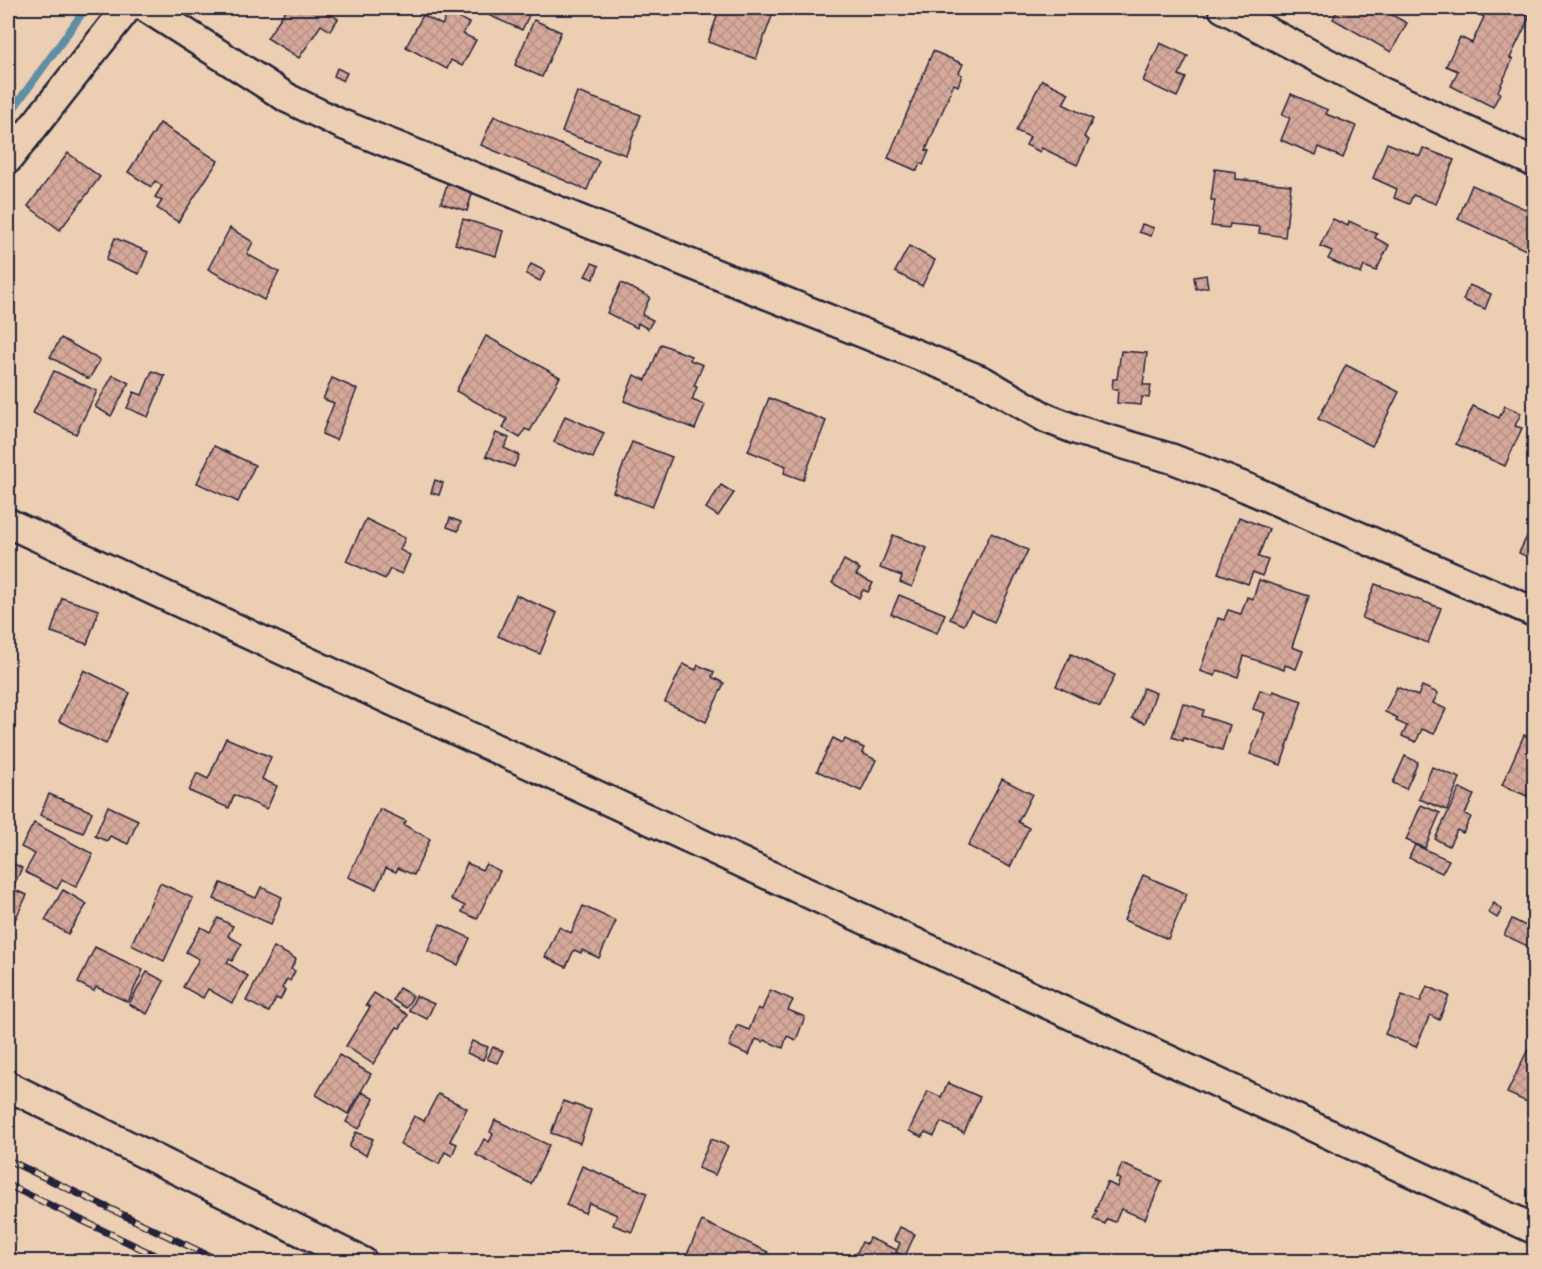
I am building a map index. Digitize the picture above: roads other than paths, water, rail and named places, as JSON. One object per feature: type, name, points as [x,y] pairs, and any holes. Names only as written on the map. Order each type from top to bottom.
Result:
[{"type":"street","points":[[8,159],[127,8]]},
{"type":"street","points":[[147,8],[289,99],[341,124],[983,381],[1046,418],[1077,430],[1173,459],[1247,488],[1534,612]]},
{"type":"street","points":[[1223,8],[1380,91],[1534,162]]},
{"type":"street","points":[[8,523],[1534,1229]]},
{"type":"street","points":[[8,1086],[363,1262]]},
{"type":"waterway","points":[[8,116],[86,8]]},
{"type":"railway","points":[[8,1160],[222,1262]]},
{"type":"railway","points":[[8,1185],[169,1262]]}]
